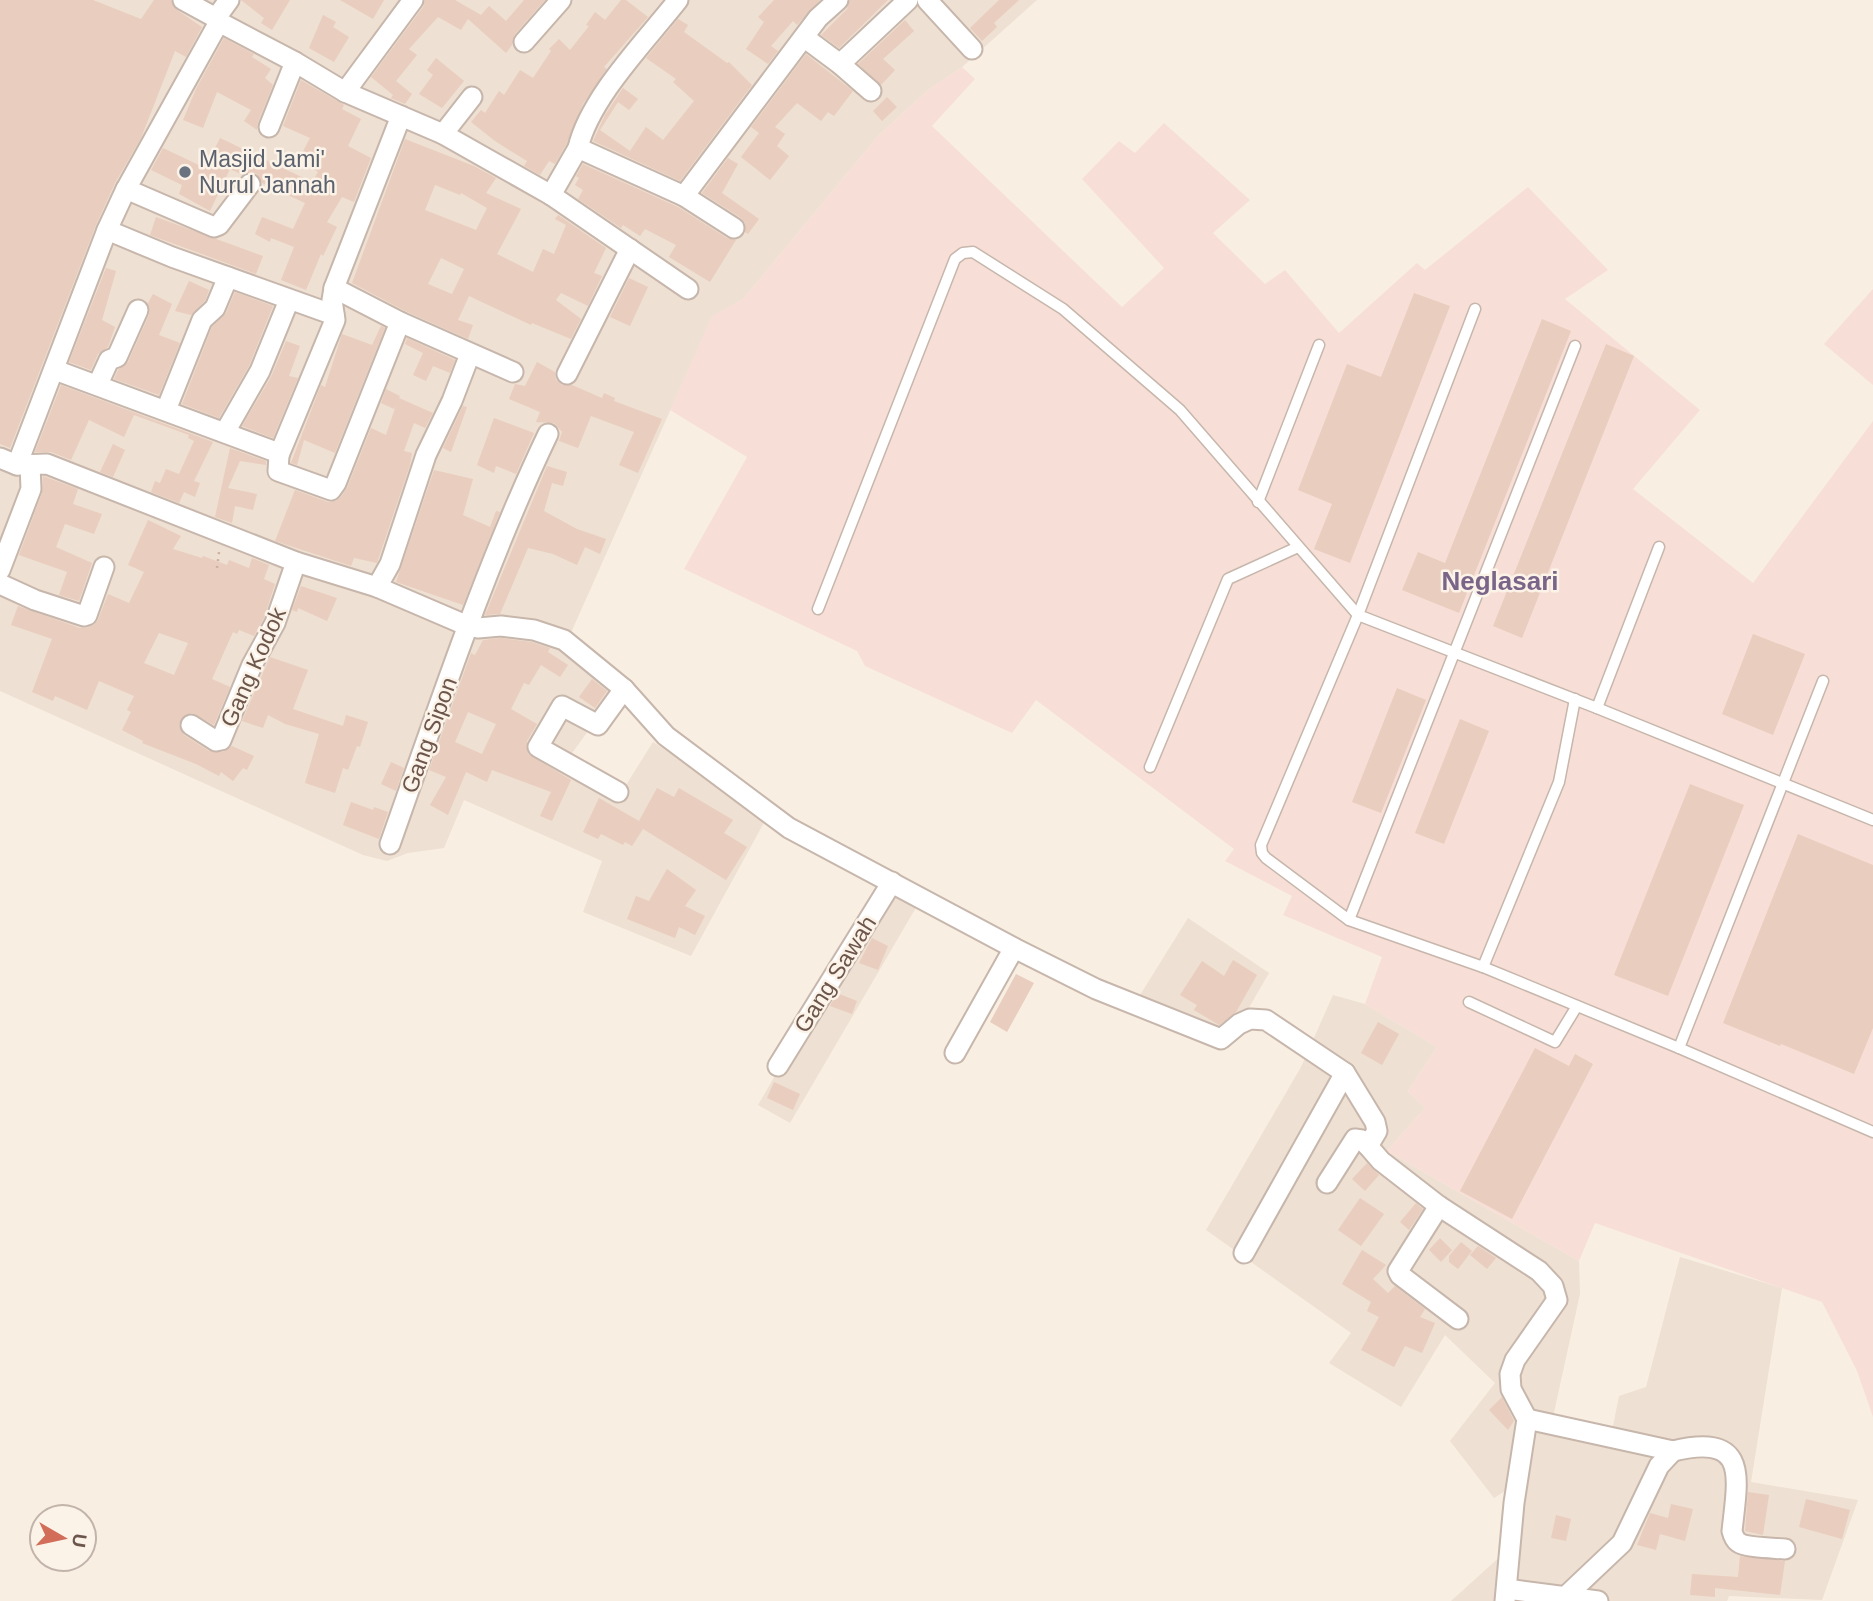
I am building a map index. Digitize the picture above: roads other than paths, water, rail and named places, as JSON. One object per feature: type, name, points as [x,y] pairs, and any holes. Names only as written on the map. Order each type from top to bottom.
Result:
[{"type":"street","points":[[183,0],[345,92],[443,134],[551,195],[688,289]]},
{"type":"street","points":[[16,463],[55,370],[107,230],[126,189],[229,0]]},
{"type":"street","points":[[345,92],[413,0]]},
{"type":"street","points":[[524,42],[561,0]]},
{"type":"street","points":[[551,195],[578,148],[582,131],[607,90],[678,0]]},
{"type":"street","points":[[684,196],[818,18],[838,0]]},
{"type":"street","points":[[840,64],[908,0]]},
{"type":"street","points":[[927,0],[972,48]]},
{"type":"street","points":[[805,38],[871,91]]},
{"type":"street","points":[[269,127],[295,62]]},
{"type":"street","points":[[443,134],[472,97]]},
{"type":"street","points":[[400,322],[334,488],[327,490],[278,471],[279,455],[335,320],[332,300],[334,288],[401,116]]},
{"type":"street","points":[[578,148],[684,196],[734,228]]},
{"type":"street","points":[[126,189],[214,227],[219,225],[250,184]]},
{"type":"street","points":[[107,230],[334,315]]},
{"type":"street","points":[[567,374],[630,249]]},
{"type":"street","points":[[166,410],[202,320],[215,308],[228,277]]},
{"type":"street","points":[[334,288],[400,322],[513,372]]},
{"type":"street","points":[[225,432],[260,371],[289,300]]},
{"type":"street","points":[[99,384],[109,360],[117,357],[138,310]]},
{"type":"street","points":[[377,587],[390,564],[426,455],[452,401],[470,354]]},
{"type":"street","points":[[55,370],[99,384],[279,455]]},
{"type":"street","name":"Gang Sipon","points":[[390,844],[468,626],[524,484],[548,434]]},
{"type":"street","points":[[16,463],[47,464],[296,562],[377,587],[468,626],[534,630],[564,640],[624,689],[666,736],[789,828],[1096,989],[1221,1039],[1239,1024],[1250,1019],[1266,1020],[1345,1073],[1375,1122],[1377,1131],[1368,1146]]},
{"type":"street","points":[[0,570],[31,489],[16,463]]},
{"type":"street","name":"Gang Kodok","points":[[191,725],[216,741],[221,740],[252,664],[275,623],[296,562]]},
{"type":"street","points":[[0,584],[35,600],[84,616],[87,615],[104,567]]},
{"type":"street","points":[[618,792],[538,747],[562,706],[598,725],[624,689]]},
{"type":"street","name":"Gang Sawah","points":[[778,1066],[892,882]]},
{"type":"street","points":[[955,1053],[1014,948]]},
{"type":"street","points":[[1244,1253],[1345,1073]]},
{"type":"street","points":[[1327,1183],[1355,1139],[1362,1140],[1381,1161],[1439,1206],[1538,1271],[1553,1286],[1557,1300],[1515,1360],[1510,1374],[1511,1389],[1527,1419],[1514,1503],[1506,1595],[1598,1601]]},
{"type":"street","points":[[1439,1206],[1398,1271],[1458,1319]]},
{"type":"street","points":[[1527,1419],[1673,1451],[1690,1447],[1710,1447],[1726,1452],[1733,1459],[1737,1488],[1732,1531],[1734,1538],[1738,1543],[1746,1545],[1785,1549]]},
{"type":"street","points":[[1565,1597],[1622,1543],[1659,1465],[1673,1451]]},
{"type":"lane","points":[[818,609],[955,259],[963,253],[973,252],[1063,309],[1180,410],[1358,615],[1598,708],[1873,820]]},
{"type":"lane","points":[[1475,309],[1358,615],[1261,845],[1262,853],[1349,920],[1483,967],[1872,1130]]},
{"type":"lane","points":[[1258,502],[1319,345]]},
{"type":"lane","points":[[1349,920],[1575,346]]},
{"type":"lane","points":[[1150,767],[1228,579],[1298,547]]},
{"type":"lane","points":[[1598,708],[1658,547]]},
{"type":"lane","points":[[1679,1048],[1823,681]]},
{"type":"lane","points":[[1483,967],[1559,782],[1575,699]]},
{"type":"lane","points":[[1469,1002],[1555,1042],[1577,1006]]},
{"type":"place","name":"Masjid Jami' Nurul Jannah","points":[[185,172]]},
{"type":"district","name":"Neglasari","points":[[1500,581]]}]
